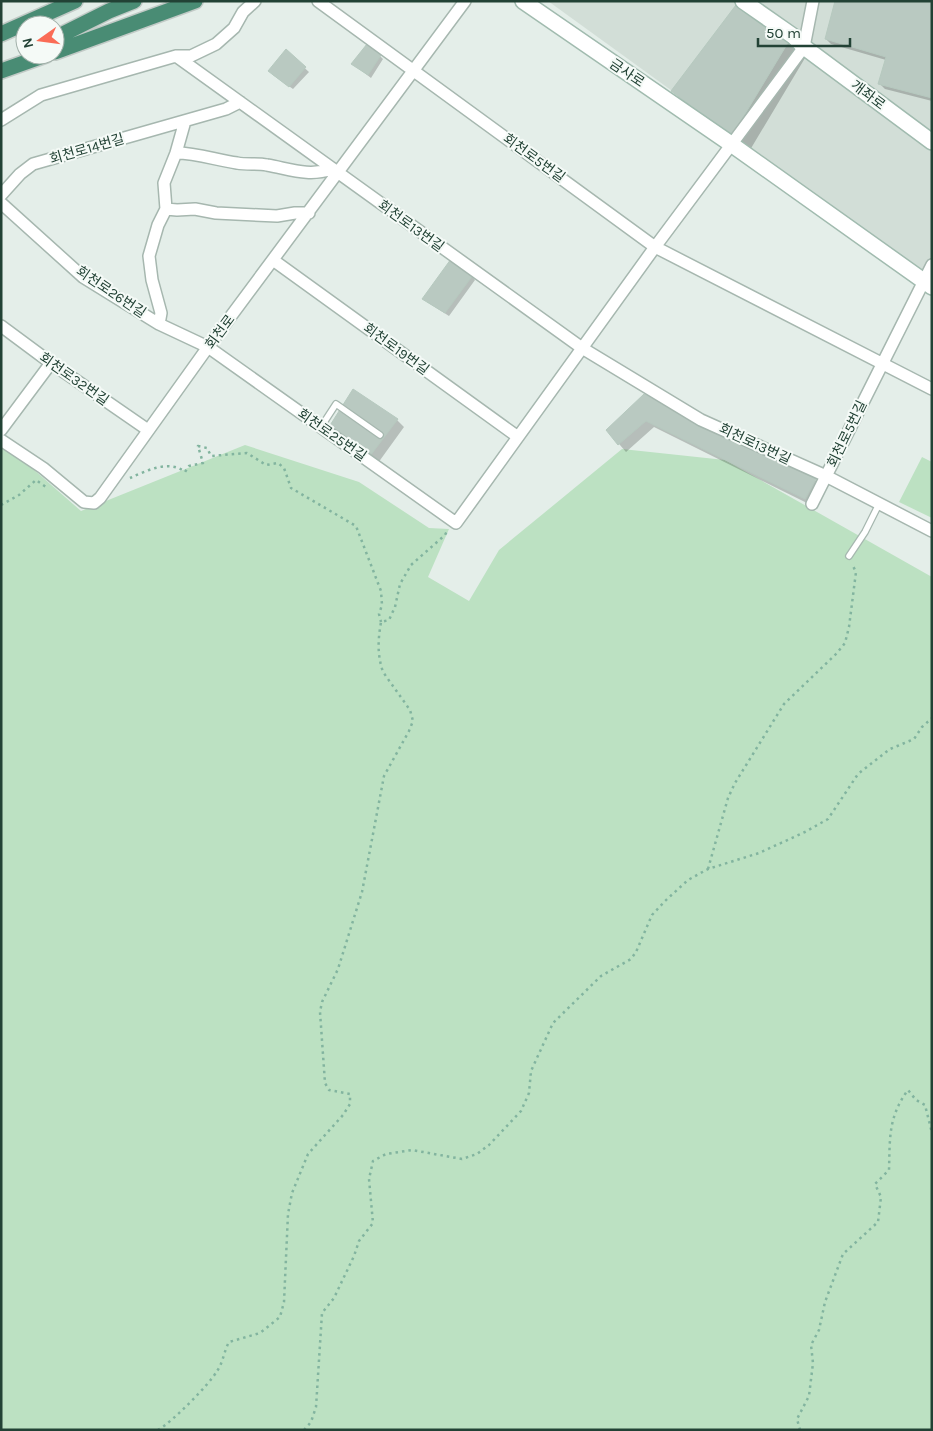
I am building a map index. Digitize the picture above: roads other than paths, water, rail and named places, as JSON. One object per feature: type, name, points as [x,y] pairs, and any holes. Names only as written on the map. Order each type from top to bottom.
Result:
[{"type":"highway","points":[[1,28],[48,1]]},
{"type":"highway","points":[[1,34],[76,1]]},
{"type":"highway","points":[[65,33],[134,1]]},
{"type":"highway","points":[[65,48],[195,1]]},
{"type":"highway","points":[[1,65],[15,58]]},
{"type":"highway","points":[[1,71],[18,65]]},
{"type":"main road","name":"금사로","points":[[523,1],[731,144],[927,284]]},
{"type":"main road","name":"개좌로","points":[[744,1],[794,36],[804,47],[932,142]]},
{"type":"street","points":[[1,120],[41,95],[176,56],[191,56],[216,44],[234,28],[243,12],[256,1]]},
{"type":"street","points":[[318,1],[413,70]]},
{"type":"street","name":"회천로","points":[[1,440],[43,468],[84,502],[94,503],[100,498],[208,347],[308,213],[335,171],[464,1]]},
{"type":"street","points":[[518,437],[655,247],[804,47],[813,1]]},
{"type":"street","points":[[176,56],[335,171]]},
{"type":"street","name":"회천로5번길","points":[[413,70],[655,247],[932,389]]},
{"type":"street","name":"회천로14번길","points":[[1,195],[20,174],[33,164],[226,110],[240,102]]},
{"type":"street","points":[[159,324],[161,313],[152,280],[149,256],[158,225],[166,209],[164,183],[176,153],[185,121]]},
{"type":"street","points":[[176,153],[188,153],[239,163],[265,164],[299,172],[335,171]]},
{"type":"street","name":"회천로13번길","points":[[335,171],[582,348],[701,420],[826,476],[932,531]]},
{"type":"street","name":"회천로26번길","points":[[1,203],[83,277],[159,324],[208,347]]},
{"type":"street","points":[[166,209],[195,209],[216,213],[278,216],[295,212],[308,213]]},
{"type":"street","name":"회천로19번길","points":[[273,260],[518,437]]},
{"type":"street","points":[[882,364],[927,284],[932,265]]},
{"type":"street","name":"회천로32번길","points":[[2,329],[148,430]]},
{"type":"street","name":"회천로25번길","points":[[208,347],[456,523],[518,437]]},
{"type":"street","points":[[1,430],[51,363]]},
{"type":"street","name":"회천로5번길","points":[[812,504],[882,364]]},
{"type":"lane","points":[[321,427],[336,404],[380,435]]},
{"type":"lane","points":[[849,556],[865,532],[879,504]]}]
